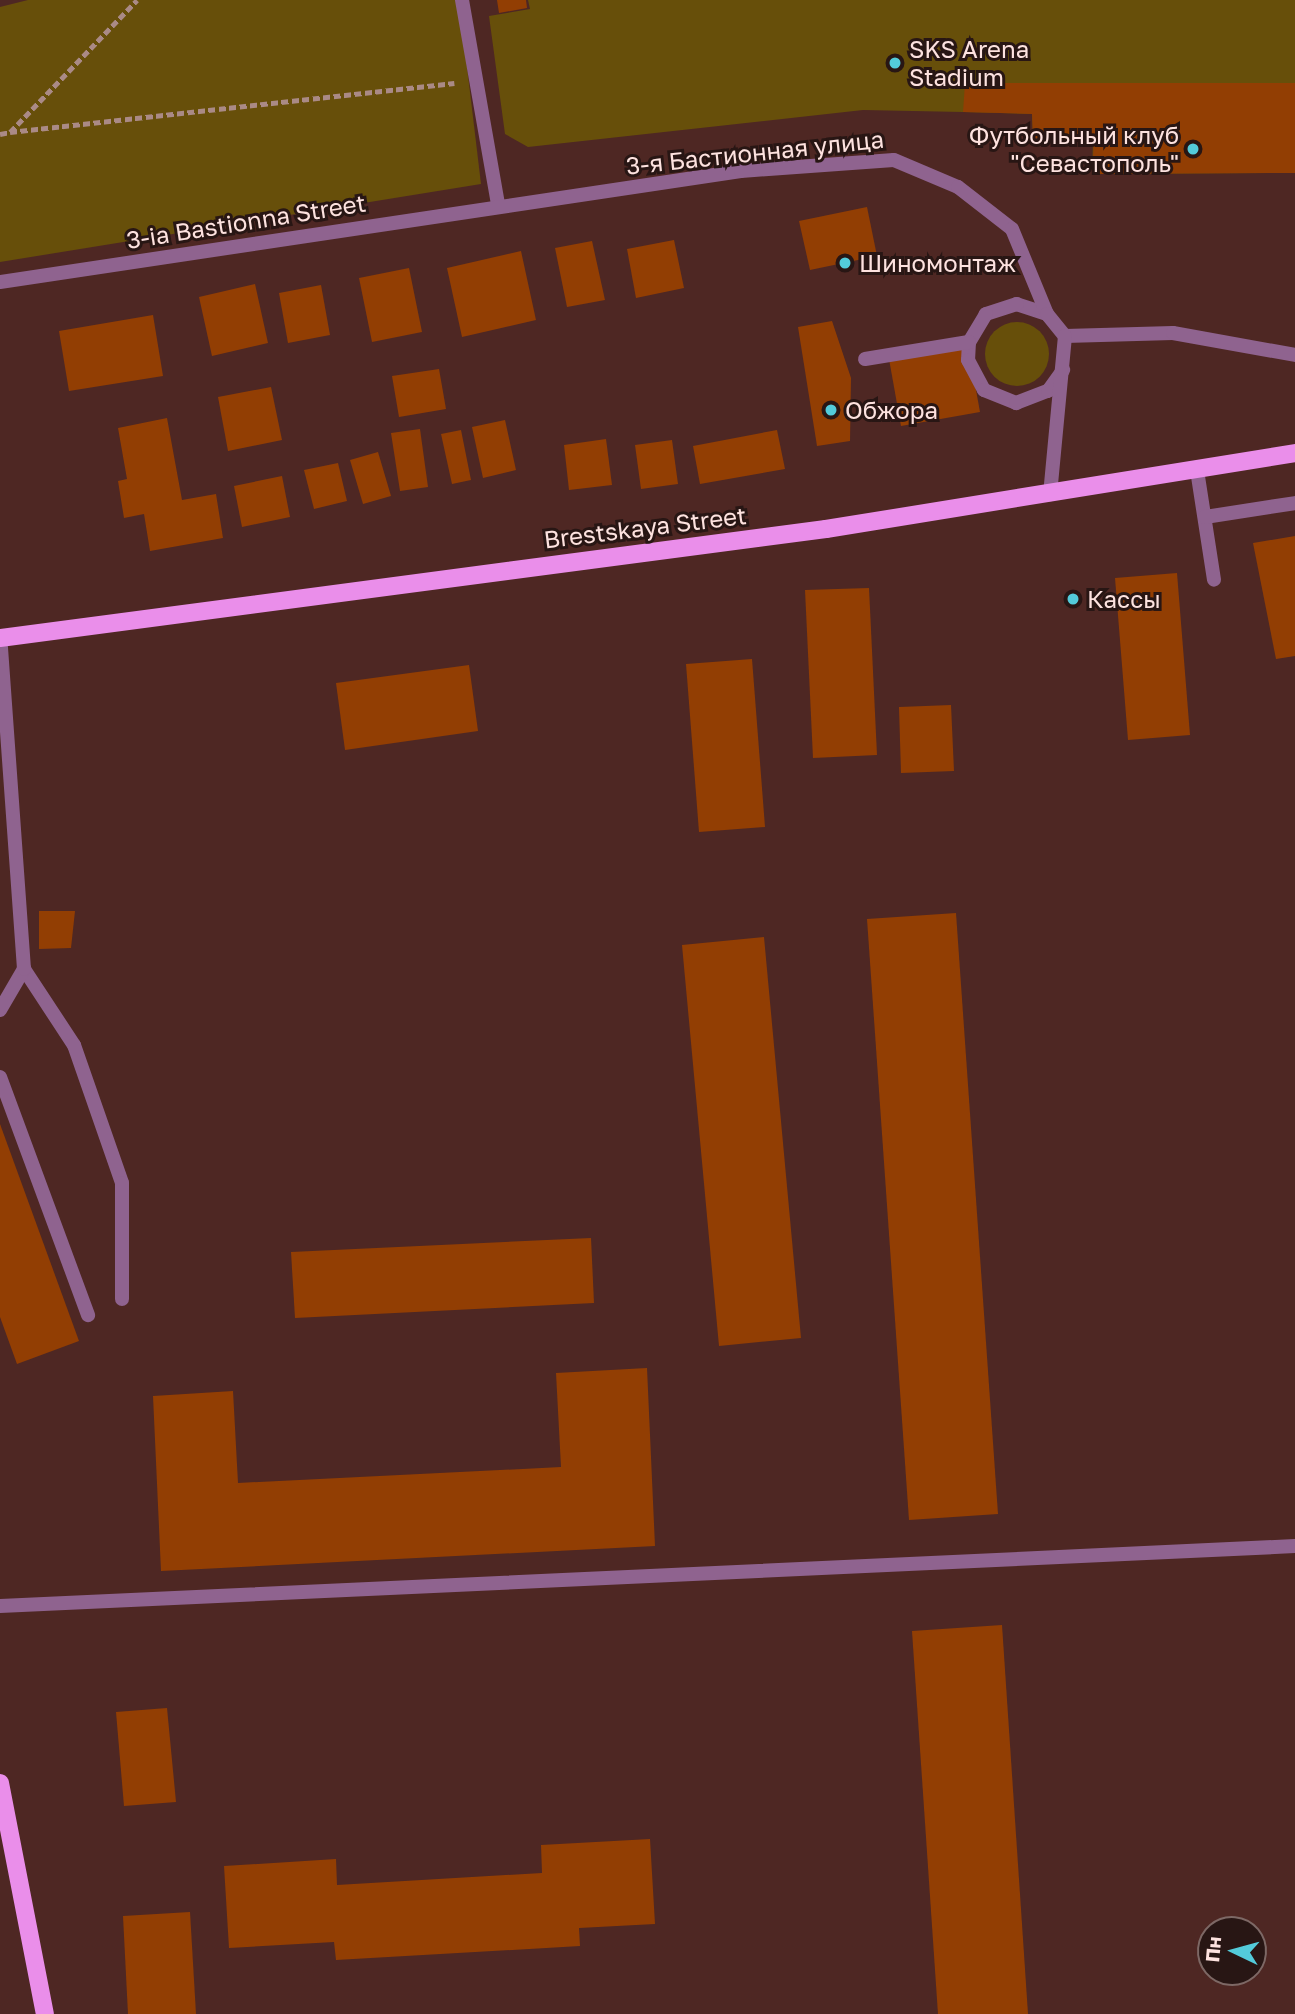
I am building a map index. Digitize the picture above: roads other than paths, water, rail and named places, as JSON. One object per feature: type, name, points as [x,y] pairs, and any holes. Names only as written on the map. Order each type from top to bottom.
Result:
[{"type":"main road","name":"Brestskaya Street","points":[[0,638],[1050,494],[1295,453]]},
{"type":"main road","points":[[0,1783],[45,2014]]},
{"type":"street","points":[[462,0],[498,205]]},
{"type":"street","name":"3-я Бастионная улица","points":[[498,205],[741,172],[894,160],[958,187],[1012,229],[1047,314],[1065,336]]},
{"type":"street","name":"3-ia Bastionna Street","points":[[0,282],[498,205]]},
{"type":"street","points":[[1047,314],[1017,304],[986,314],[969,342],[973,376],[999,400],[1016,403],[1048,391],[1066,361]]},
{"type":"street","points":[[1050,494],[1066,361],[1065,336],[1173,333],[1295,355]]},
{"type":"street","points":[[865,359],[969,342]]},
{"type":"street","points":[[1197,470],[1214,580]]},
{"type":"street","points":[[1205,517],[1295,503]]},
{"type":"street","points":[[0,638],[24,969],[74,1045],[122,1183],[122,1299]]},
{"type":"street","points":[[0,1010],[24,969]]},
{"type":"street","points":[[0,1077],[88,1315]]},
{"type":"street","points":[[0,1606],[1295,1546]]},
{"type":"place","name":"SKS Arena Stadium","points":[[895,63]]},
{"type":"place","name":"Футбольный клуб \"Севастополь\"","points":[[1193,149]]},
{"type":"place","name":"Шиномонтаж","points":[[845,263]]},
{"type":"place","name":"Обжора","points":[[831,410]]},
{"type":"place","name":"Кассы","points":[[1073,599]]}]
